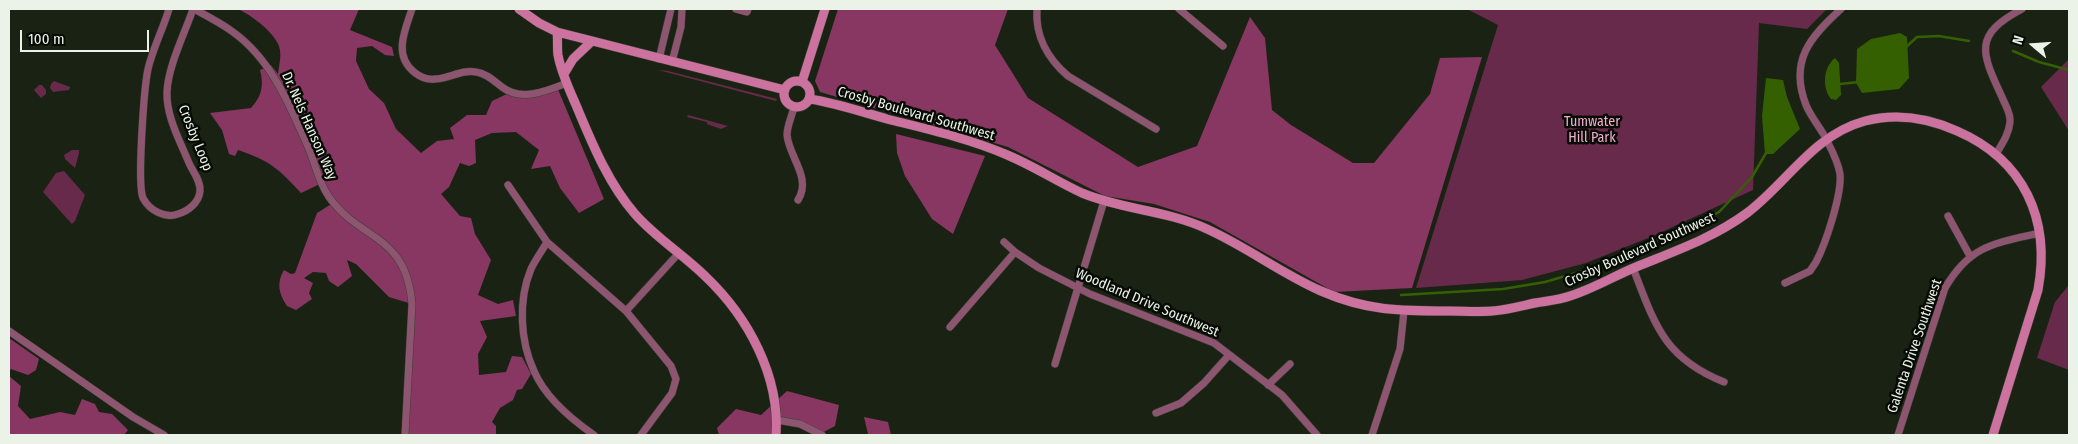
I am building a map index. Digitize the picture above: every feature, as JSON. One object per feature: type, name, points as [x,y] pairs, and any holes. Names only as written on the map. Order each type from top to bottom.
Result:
[{"type":"street","name":"Crosby Loop","points":[[170,9],[157,41],[148,71],[140,175],[143,198],[162,215],[176,215],[188,210],[196,202],[200,191],[198,180],[189,163],[168,109],[167,90],[172,66],[194,9]]},
{"type":"street","name":"Dr. Nels Hanson Way","points":[[194,9],[235,33],[261,59],[286,97],[310,152],[320,184],[334,203],[384,242],[397,256],[406,272],[411,288],[412,304],[405,435]]},
{"type":"street","points":[[412,9],[402,45],[403,58],[408,68],[427,79],[436,79],[474,71],[484,73],[509,93],[520,96],[546,91],[565,79],[573,59],[592,42]]},
{"type":"street","points":[[519,9],[539,23],[557,32],[785,90]]},
{"type":"street","points":[[660,59],[671,9]]},
{"type":"street","points":[[672,62],[681,27],[682,9]]},
{"type":"street","points":[[736,9],[747,12],[748,9]]},
{"type":"street","points":[[802,82],[825,9]]},
{"type":"street","points":[[1036,9],[1036,21],[1043,46],[1059,68],[1068,76],[1156,129]]},
{"type":"street","points":[[1179,9],[1223,46]]},
{"type":"street","points":[[1785,283],[1810,271],[1816,262],[1836,206],[1840,174],[1837,161],[1807,107],[1802,92],[1800,72],[1806,49],[1812,38],[1841,9]]},
{"type":"street","points":[[1996,154],[2006,137],[2010,116],[1987,63],[1985,48],[1989,34],[1996,25],[2022,9]]},
{"type":"street","points":[[557,32],[558,54],[565,79],[602,165],[620,195],[636,215],[706,277],[733,307],[748,329],[768,375],[777,420],[776,435]]},
{"type":"street","points":[[794,107],[785,99],[785,90],[791,83],[802,82]]},
{"type":"street","points":[[794,107],[805,105],[810,99],[810,90],[802,82]]},
{"type":"street","name":"Crosby Boulevard Southwest","points":[[810,99],[973,142],[1008,155],[1082,193],[1104,200],[1172,215],[1207,228],[1318,290],[1355,304],[1386,310],[1404,311],[1491,311],[1569,297],[1708,238],[1733,223],[1764,199],[1804,157],[1826,140],[1864,121],[1900,117],[1923,119],[1941,124],[1973,138],[1996,154],[2011,169],[2026,190],[2033,206],[2040,233],[2042,266],[2038,290],[1993,435]]},
{"type":"street","points":[[794,107],[787,133],[790,148],[801,173],[802,194],[798,200]]},
{"type":"street","points":[[508,185],[547,242],[626,311],[660,350],[671,366],[676,379],[672,394],[646,434]]},
{"type":"street","points":[[1055,364],[1104,200]]},
{"type":"street","points":[[1948,216],[1970,256]]},
{"type":"street","name":"Galenta Drive Southwest","points":[[1898,435],[1945,288],[1959,268],[1970,256],[1997,243],[2040,233]]},
{"type":"street","points":[[547,242],[531,269],[524,299],[522,323],[526,345],[534,372],[552,398],[579,424],[594,435]]},
{"type":"street","name":"Woodland Drive Southwest","points":[[1004,242],[1039,268],[1077,288],[1126,310],[1214,343],[1282,396],[1317,435]]},
{"type":"street","points":[[950,327],[1015,252]]},
{"type":"street","points":[[626,311],[678,254]]},
{"type":"street","points":[[1634,268],[1657,329],[1667,343],[1693,367],[1724,382]]},
{"type":"street","points":[[1372,435],[1400,349],[1404,311]]},
{"type":"street","points":[[9,331],[132,417],[164,435]]},
{"type":"street","points":[[1156,413],[1181,403],[1204,383],[1229,355]]},
{"type":"street","points":[[1268,386],[1290,364]]},
{"type":"street","points":[[777,420],[800,424],[822,435]]},
{"type":"green space","name":"Tumwater Hill Park","points":[[1467,9],[1827,9],[1807,29],[1759,23],[1753,190],[1653,236],[1586,263],[1522,280],[1416,288],[1498,25]]},
{"type":"green space","points":[[2069,59],[2069,131],[2041,87]]},
{"type":"green space","points":[[658,70],[668,71],[777,99],[776,101]]},
{"type":"green space","points":[[54,81],[70,87],[69,90],[53,92],[50,88]]},
{"type":"green space","points":[[39,85],[42,85],[46,90],[46,94],[41,98],[34,90]]},
{"type":"green space","points":[[688,115],[728,126],[721,129],[707,124],[707,122],[687,117]]},
{"type":"green space","points":[[72,150],[79,150],[75,168],[65,159],[64,155]]},
{"type":"green space","points":[[64,171],[85,195],[75,221],[72,224],[43,192],[56,173]]},
{"type":"green space","points":[[2069,285],[2069,370],[2037,358],[2055,302]]},
{"type":"shaded area","points":[[238,9],[359,9],[350,30],[392,47],[394,56],[385,55],[372,46],[357,48],[356,61],[369,89],[384,103],[396,129],[421,153],[437,141],[454,139],[450,128],[467,115],[486,115],[492,101],[509,93],[520,96],[557,87],[604,199],[579,213],[560,188],[550,166],[531,169],[539,150],[516,132],[492,133],[475,140],[476,163],[469,166],[460,163],[449,187],[441,194],[460,216],[471,218],[475,234],[491,260],[478,295],[498,304],[513,300],[516,316],[480,321],[487,337],[478,354],[479,375],[506,372],[512,356],[522,357],[531,374],[522,389],[517,390],[513,400],[500,408],[492,422],[496,426],[496,435],[405,435],[412,304],[389,297],[356,264],[347,260],[352,276],[338,287],[329,281],[326,273],[313,272],[304,278],[313,283],[309,293],[312,299],[296,310],[287,306],[284,302],[279,284],[284,270],[291,274],[295,273],[317,213],[333,203],[320,184],[301,193],[286,177],[266,162],[238,150],[235,156],[229,154],[222,130],[210,113],[251,108],[258,99],[261,90],[260,70],[271,65],[278,74],[280,56],[279,46],[272,35],[249,15]]},
{"type":"shaded area","points":[[838,9],[1008,9],[995,45],[1028,98],[1138,167],[1197,146],[1250,17],[1265,38],[1272,110],[1291,125],[1353,163],[1374,163],[1430,94],[1440,58],[1482,57],[1412,288],[1334,292],[1210,222],[1154,204],[1105,196],[1008,147],[820,92],[815,81]]},
{"type":"shaded area","points":[[1900,33],[1907,37],[1909,78],[1899,89],[1862,93],[1856,83],[1857,49],[1871,39]]},
{"type":"shaded area","points":[[1835,58],[1839,63],[1841,95],[1836,100],[1831,99],[1825,84],[1826,72]]},
{"type":"shaded area","points":[[1766,78],[1783,80],[1787,97],[1800,129],[1773,154],[1765,154],[1762,116]]},
{"type":"shaded area","points":[[896,134],[985,156],[953,234],[932,219],[905,176],[897,153]]},
{"type":"shaded area","points":[[9,338],[39,359],[36,370],[28,375],[11,369],[9,372]]},
{"type":"shaded area","points":[[9,376],[21,386],[18,406],[30,419],[60,412],[75,415],[82,399],[95,404],[99,412],[112,414],[128,430],[124,435],[9,435]]},
{"type":"shaded area","points":[[787,391],[839,405],[835,426],[820,434],[777,421],[776,435],[719,435],[717,428],[736,409],[761,415]]},
{"type":"shaded area","points":[[864,417],[888,422],[891,435],[866,435],[868,434]]},
{"type":"waterway","points":[[1905,48],[1917,37],[1939,36],[1969,41]]},
{"type":"waterway","points":[[2013,51],[2039,62],[2069,70]]},
{"type":"waterway","points":[[1840,84],[1859,82]]},
{"type":"waterway","points":[[1401,295],[1503,289],[1545,282],[1586,270],[1696,224],[1719,212],[1752,177],[1766,153]]}]
